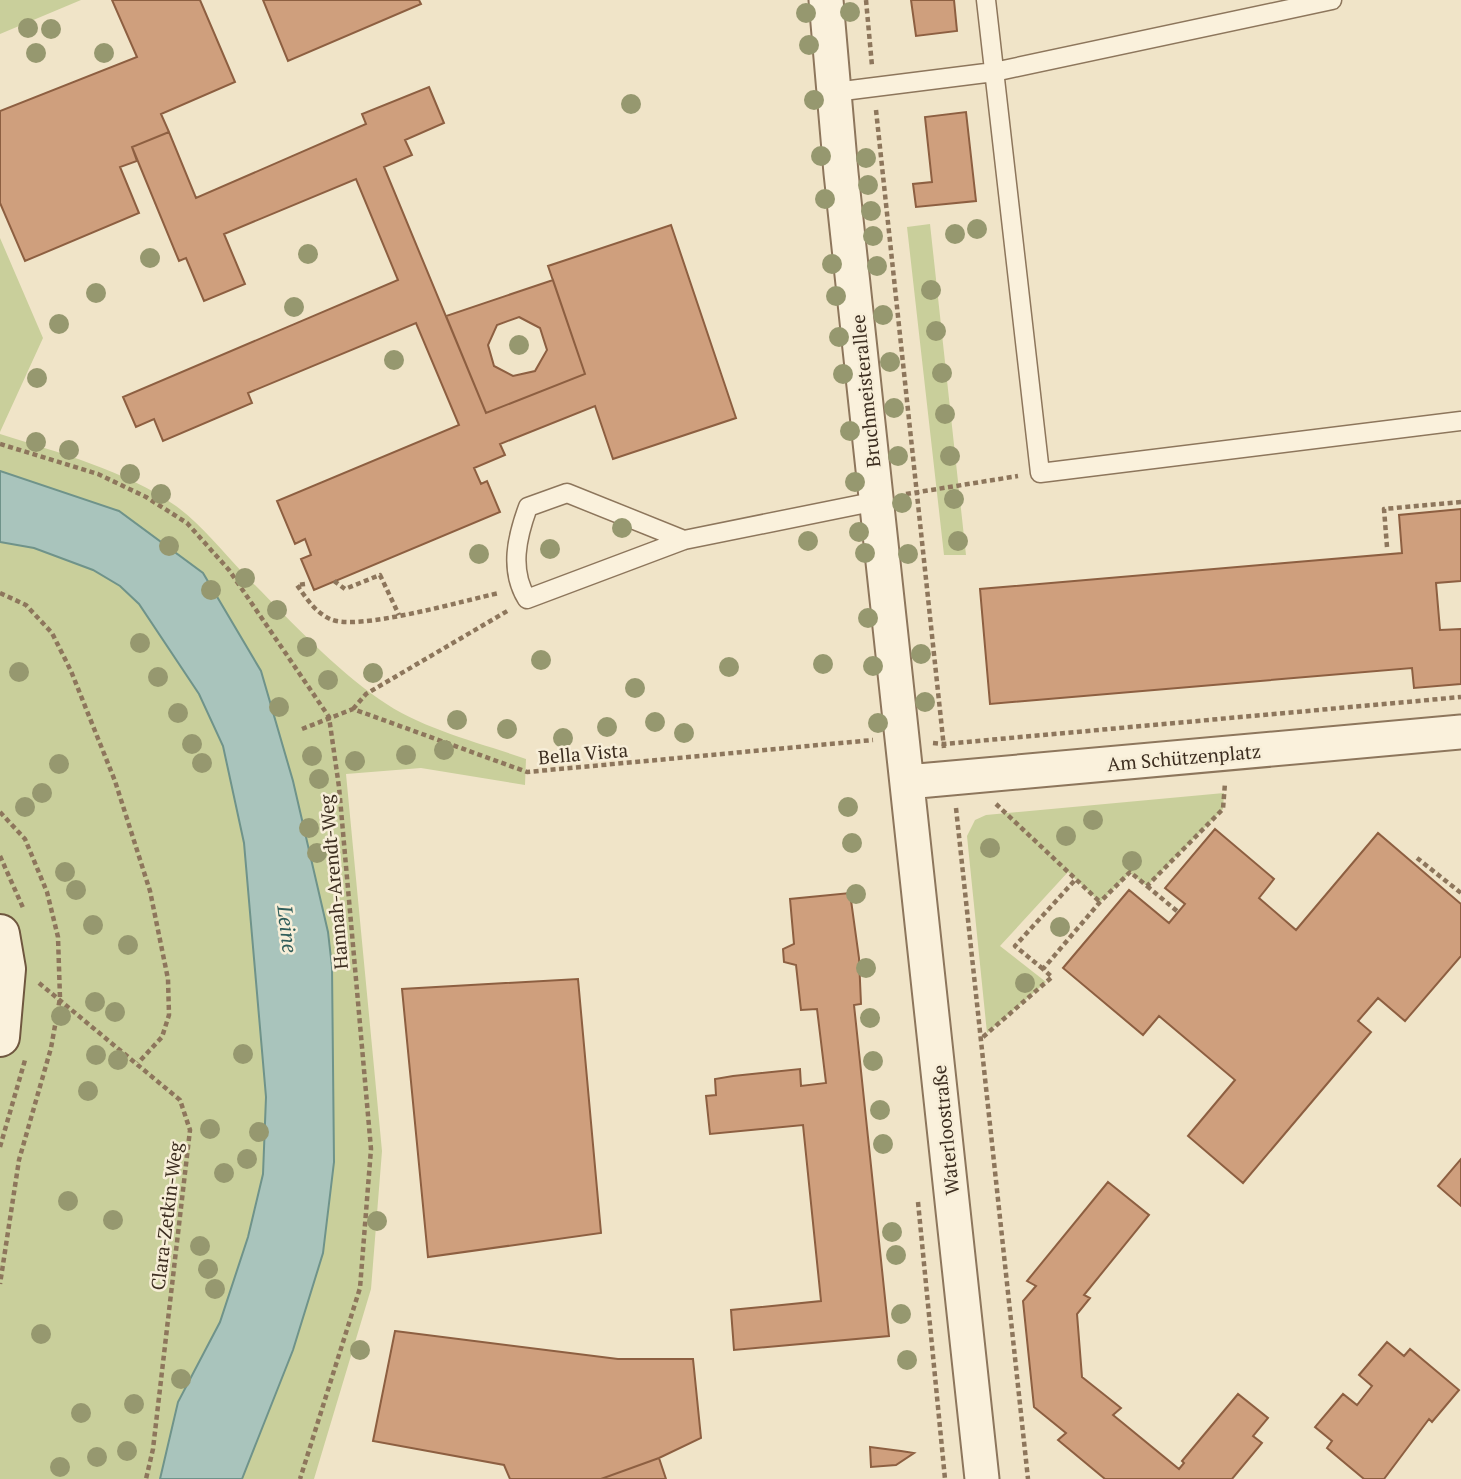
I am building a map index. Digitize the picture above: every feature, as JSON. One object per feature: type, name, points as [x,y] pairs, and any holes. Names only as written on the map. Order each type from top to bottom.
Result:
[{"type":"street","name":"Bruchmeisterallee","points":[[826,0],[907,782]]},
{"type":"street","name":"Am Schützenplatz","points":[[907,782],[1461,732]]},
{"type":"street","name":"Waterloostraße","points":[[907,782],[982,1479]]},
{"type":"street","points":[[0,934],[6,969],[0,1037]]},
{"type":"lane","points":[[986,0],[1040,473],[1461,421]]},
{"type":"lane","points":[[835,92],[994,72],[1332,0]]},
{"type":"lane","points":[[684,540],[567,493],[528,507],[515,542],[524,594],[684,540],[877,501]]},
{"type":"path","points":[[866,0],[916,491],[944,744],[956,807],[1028,1479]]},
{"type":"path","name":"Hannah-Arendt-Weg","points":[[0,444],[98,474],[146,497],[187,523],[229,570],[329,717],[339,787],[371,1149],[360,1288],[300,1479]]},
{"type":"path","points":[[877,501],[916,491],[1040,473]]},
{"type":"path","points":[[1387,547],[1384,509],[1461,502]]},
{"type":"path","points":[[334,581],[345,589],[380,575],[398,615]]},
{"type":"path","points":[[305,584],[297,584],[311,605],[332,621],[365,622],[524,594]]},
{"type":"path","points":[[0,593],[26,605],[52,633],[71,671],[115,781],[150,891],[168,979],[169,1015],[162,1037],[138,1063]]},
{"type":"path","points":[[302,729],[353,709],[366,694],[524,594]]},
{"type":"path","points":[[944,744],[1461,697]]},
{"type":"path","name":"Bella Vista","points":[[353,709],[527,772],[798,749]]},
{"type":"path","points":[[1147,886],[1223,809],[1225,784],[1221,754]]},
{"type":"path","points":[[996,804],[1100,902]]},
{"type":"path","points":[[0,812],[25,839],[47,892],[58,937],[60,998],[51,1048],[19,1160],[0,1284]]},
{"type":"path","points":[[1417,858],[1461,893]]},
{"type":"path","points":[[1043,969],[1100,902],[1130,873],[1178,912]]},
{"type":"path","points":[[982,1038],[1052,977],[1015,946],[1076,879]]},
{"type":"path","name":"Clara-Zetkin-Weg","points":[[36,981],[60,998],[180,1100],[190,1130],[153,1449],[146,1479]]},
{"type":"green space","points":[[0,0],[81,0],[0,34]]},
{"type":"green space","points":[[930,224],[966,555],[944,555],[907,227]]},
{"type":"green space","points":[[0,238],[43,338],[0,432]]},
{"type":"green space","points":[[0,434],[113,472],[156,493],[194,521],[309,639],[343,671],[379,699],[431,727],[526,759],[525,785],[421,768],[346,774],[382,1151],[371,1289],[314,1479],[0,1479]]},
{"type":"green space","points":[[1224,793],[1223,809],[1147,886],[1130,873],[1100,902],[1068,872],[1000,946],[1046,982],[987,1033],[967,836],[975,820],[986,815]]},
{"type":"water","name":"Leine","points":[[0,471],[119,511],[203,573],[261,671],[293,781],[328,932],[332,967],[334,1162],[323,1253],[293,1350],[242,1479],[160,1479],[178,1402],[220,1322],[248,1237],[263,1174],[266,1097],[244,843],[223,746],[199,694],[139,604],[120,586],[93,570],[34,548],[0,542]]},
{"type":"building","points":[[112,0],[200,0],[235,82],[161,114],[169,132],[132,147],[137,161],[120,167],[139,213],[25,261],[0,203],[0,111],[137,57]]},
{"type":"building","points":[[263,0],[419,0],[421,4],[288,61]]},
{"type":"building","points":[[911,0],[954,0],[957,31],[916,36]]},
{"type":"building","points":[[429,87],[444,123],[405,140],[412,155],[384,167],[486,413],[585,374],[548,266],[671,225],[736,418],[613,459],[595,406],[500,444],[505,455],[474,468],[481,484],[487,481],[500,512],[314,590],[301,559],[311,555],[305,539],[295,544],[277,501],[459,425],[416,323],[248,393],[252,403],[163,441],[154,419],[136,427],[123,397],[398,280],[356,179],[224,234],[245,284],[204,301],[186,258],[179,261],[132,147],[169,132],[196,198],[366,124],[362,114]]},
{"type":"building","points":[[966,112],[976,201],[916,207],[913,184],[932,182],[925,117]]},
{"type":"building","points":[[553,280],[585,374],[486,413],[446,316]],"holes":[[[519,317],[540,328],[547,350],[535,371],[513,376],[494,366],[488,345],[497,325]]]},
{"type":"building","points":[[1461,509],[1461,581],[1436,583],[1440,630],[1461,629],[1461,684],[1414,688],[1412,668],[990,704],[980,589],[1402,553],[1399,515]]},
{"type":"building","points":[[1215,829],[1274,879],[1259,898],[1296,930],[1378,833],[1461,904],[1461,956],[1405,1021],[1378,998],[1358,1021],[1371,1032],[1243,1183],[1188,1136],[1235,1080],[1159,1016],[1143,1035],[1063,968],[1129,890],[1169,923],[1185,904],[1165,888]]},
{"type":"building","points":[[850,893],[859,958],[861,1004],[854,1005],[889,1336],[734,1350],[731,1310],[821,1301],[803,1125],[710,1134],[706,1096],[716,1095],[715,1079],[733,1076],[800,1069],[801,1086],[826,1083],[817,1009],[801,1010],[796,965],[784,962],[783,949],[794,944],[790,899]]},
{"type":"building","points":[[578,979],[601,1233],[428,1257],[402,989]]},
{"type":"building","points":[[1461,1159],[1461,1206],[1438,1186]]},
{"type":"building","points":[[1108,1182],[1149,1215],[1084,1295],[1090,1298],[1077,1314],[1082,1377],[1121,1408],[1113,1415],[1179,1469],[1184,1463],[1182,1461],[1238,1394],[1268,1418],[1253,1436],[1262,1443],[1232,1479],[1105,1479],[1058,1440],[1066,1433],[1034,1407],[1023,1301],[1036,1286],[1027,1281]]},
{"type":"building","points":[[395,1331],[618,1359],[693,1359],[701,1438],[659,1458],[601,1479],[510,1479],[504,1465],[373,1441]]},
{"type":"building","points":[[1387,1342],[1404,1356],[1410,1349],[1459,1390],[1432,1422],[1429,1419],[1384,1479],[1364,1479],[1327,1448],[1332,1441],[1315,1427],[1343,1394],[1357,1405],[1372,1386],[1359,1375]]},
{"type":"building","points":[[870,1447],[914,1453],[896,1465],[871,1467]]},
{"type":"building","points":[[659,1458],[666,1479],[601,1479]]}]
